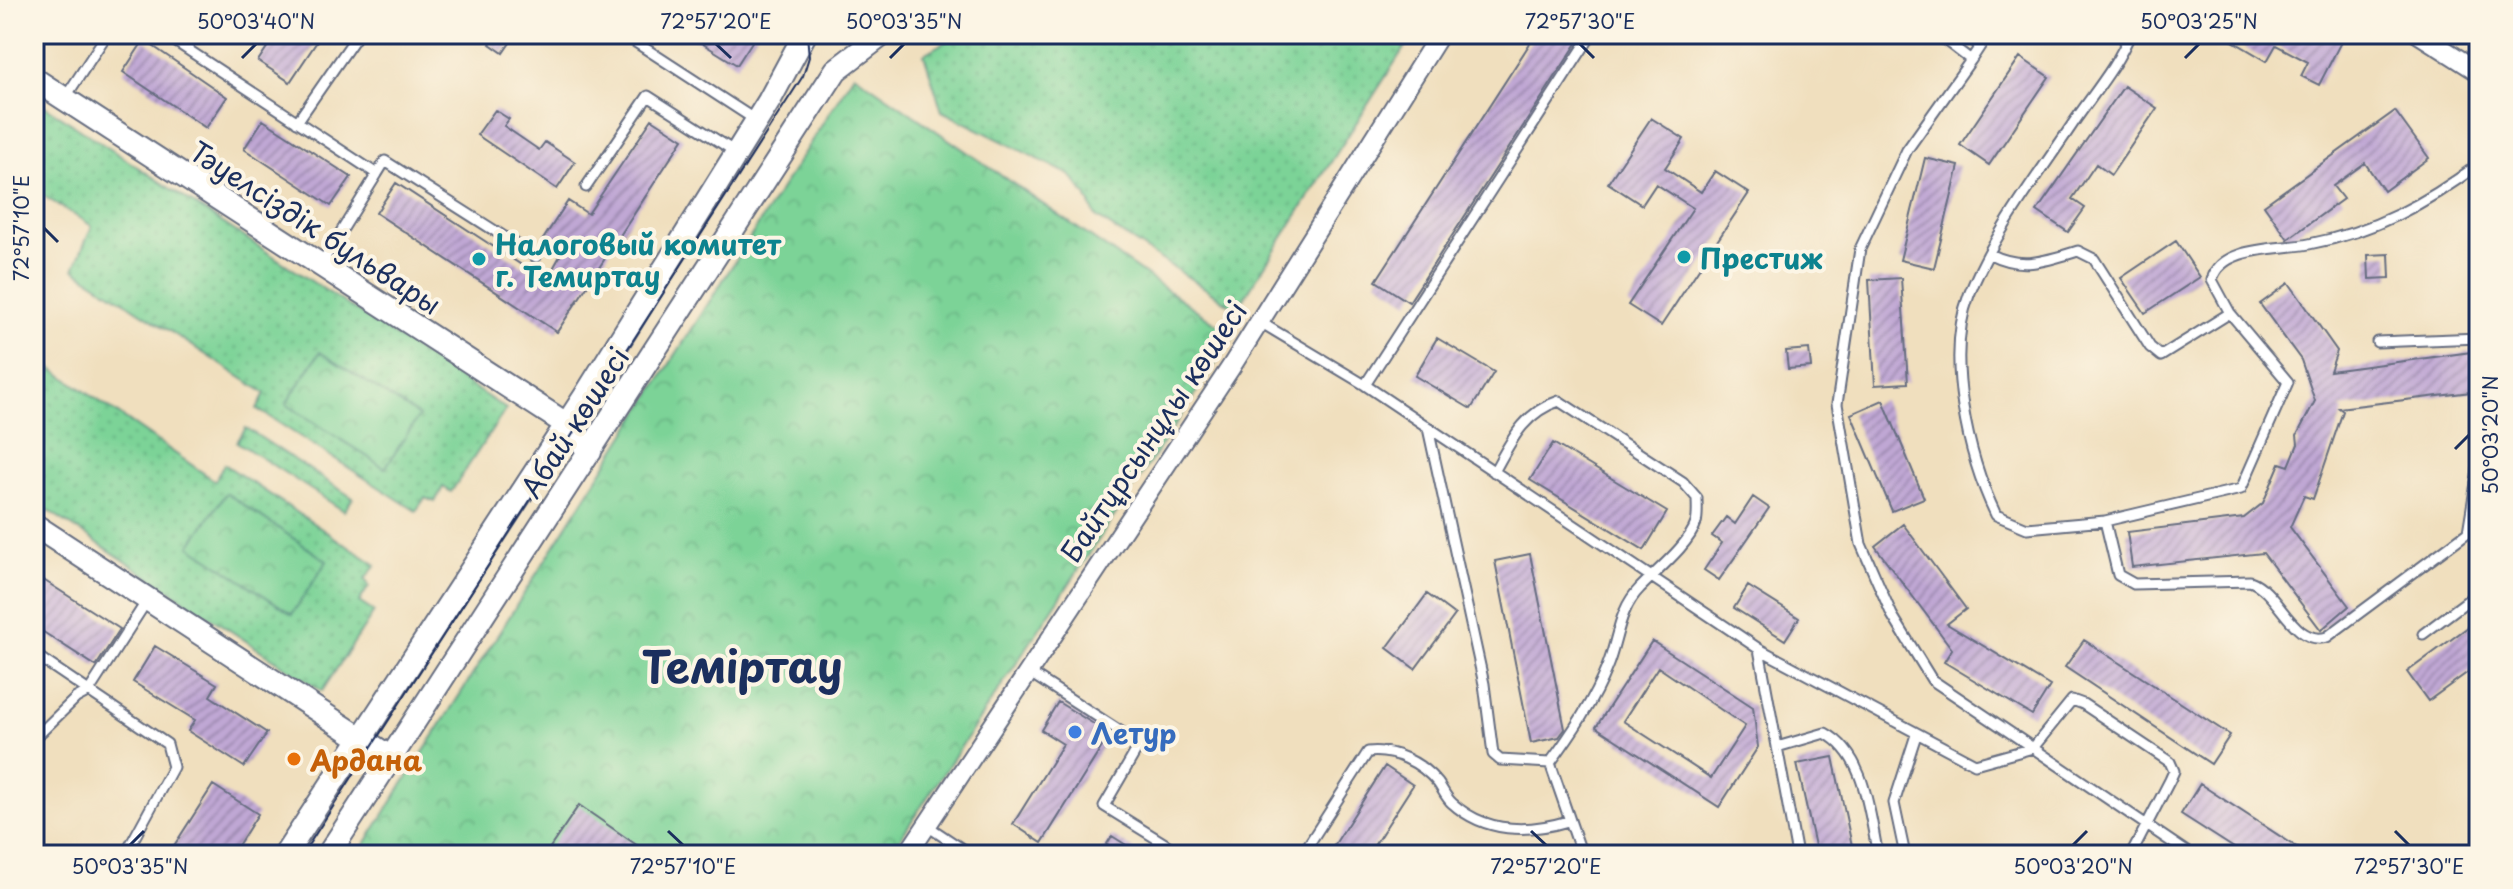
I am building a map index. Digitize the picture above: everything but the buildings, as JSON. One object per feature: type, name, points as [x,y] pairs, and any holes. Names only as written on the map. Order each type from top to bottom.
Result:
[{"type":"street","points":[[790,34],[791,61]]},
{"type":"street","name":"Абай көшесі","points":[[285,855],[566,424],[757,121],[805,34]]},
{"type":"street","name":"Байтұрсынұлы көшесі","points":[[907,855],[1260,322],[1440,34]]},
{"type":"street","points":[[2419,34],[2479,72]]},
{"type":"street","name":"Абай көшесі","points":[[328,855],[836,70],[875,36]]},
{"type":"street","name":"Тәуелсіздік бульвары","points":[[34,79],[566,424],[590,452]]},
{"type":"street","points":[[34,525],[391,758]]},
{"type":"lane","points":[[64,98],[107,34]]},
{"type":"lane","points":[[164,34],[377,174]]},
{"type":"lane","points":[[297,122],[358,34]]},
{"type":"lane","points":[[623,34],[757,121]]},
{"type":"lane","points":[[1365,385],[1592,34]]},
{"type":"lane","points":[[1937,34],[1971,60]]},
{"type":"lane","points":[[1988,34],[1907,150],[1860,249],[1837,404],[1861,544],[1892,615],[1932,680],[2191,855]]},
{"type":"lane","points":[[2130,34],[1990,254],[1969,296],[1962,329],[1960,388],[1981,483],[1996,515],[2027,528],[2105,521],[2241,489],[2288,382],[2230,313],[2212,280],[2215,269],[2230,257],[2311,244],[2367,230],[2432,199],[2479,164]]},
{"type":"lane","points":[[586,187],[648,96],[737,153]]},
{"type":"lane","points":[[319,266],[385,161],[536,257]]},
{"type":"lane","points":[[1990,254],[2009,264],[2041,263],[2078,251],[2094,259],[2150,347],[2161,356],[2230,313]]},
{"type":"lane","points":[[1260,322],[1365,385],[1759,649],[1975,764],[2033,748],[2072,700],[2083,704],[2170,762],[2174,771],[2131,855]]},
{"type":"lane","points":[[2377,342],[2479,338]]},
{"type":"lane","points":[[1494,472],[1517,431],[1539,408],[1559,401],[1683,482],[1697,498],[1696,524],[1655,577],[1639,588],[1627,607],[1618,625],[1608,665],[1587,707],[1550,763]]},
{"type":"lane","points":[[1428,428],[1484,684],[1493,754],[1500,760],[1550,763]]},
{"type":"lane","points":[[2468,532],[2479,464]]},
{"type":"lane","points":[[2105,521],[2118,575],[2134,584],[2250,581],[2265,586],[2304,636],[2315,640],[2327,637],[2479,524]]},
{"type":"lane","points":[[2423,634],[2479,592]]},
{"type":"lane","points":[[34,739],[76,698],[89,691],[148,599]]},
{"type":"lane","points":[[1759,649],[1797,855]]},
{"type":"lane","points":[[34,654],[167,744],[173,767],[125,855]]},
{"type":"lane","points":[[1027,671],[1140,744],[1104,806],[1183,855]]},
{"type":"lane","points":[[1777,747],[1825,733],[1842,742],[1855,761],[1878,855]]},
{"type":"lane","points":[[1905,855],[1894,803],[1916,735]]},
{"type":"lane","points":[[1302,855],[1368,752],[1387,750],[1414,763],[1437,781],[1450,801],[1470,816],[1502,828],[1535,831],[1568,821]]},
{"type":"lane","points":[[1550,763],[1582,855]]},
{"type":"lane","points":[[926,825],[971,855]]},
{"type":"green space","points":[[959,34],[1413,34],[1237,309],[1096,217],[1086,195],[1070,175],[942,111],[924,54]]},
{"type":"green space","points":[[854,74],[1234,336],[889,855],[358,855]]},
{"type":"green space","points":[[34,99],[506,409],[451,492],[443,487],[435,502],[425,498],[416,511],[257,409],[265,393],[74,269],[92,226],[34,190]]},
{"type":"green space","points":[[320,352],[419,416],[385,468],[286,404]]},
{"type":"green space","points":[[34,356],[215,481],[224,464],[376,565],[365,579],[369,586],[359,602],[374,612],[322,691],[34,501]]},
{"type":"green space","points":[[246,428],[353,498],[344,511],[237,442]]},
{"type":"green space","points":[[226,493],[327,561],[292,614],[190,546]]},
{"type":"tram line","points":[[302,855],[803,76],[809,57],[807,34]]},
{"type":"place","name":"Престиж","points":[[1684,257]]},
{"type":"place","name":"Налоговый комитет г. Темиртау","points":[[479,259]]},
{"type":"place","name":"Летур","points":[[1075,732]]},
{"type":"place","name":"Ардана","points":[[294,759]]},
{"type":"district","name":"Теміртау","points":[[742,665]]}]
